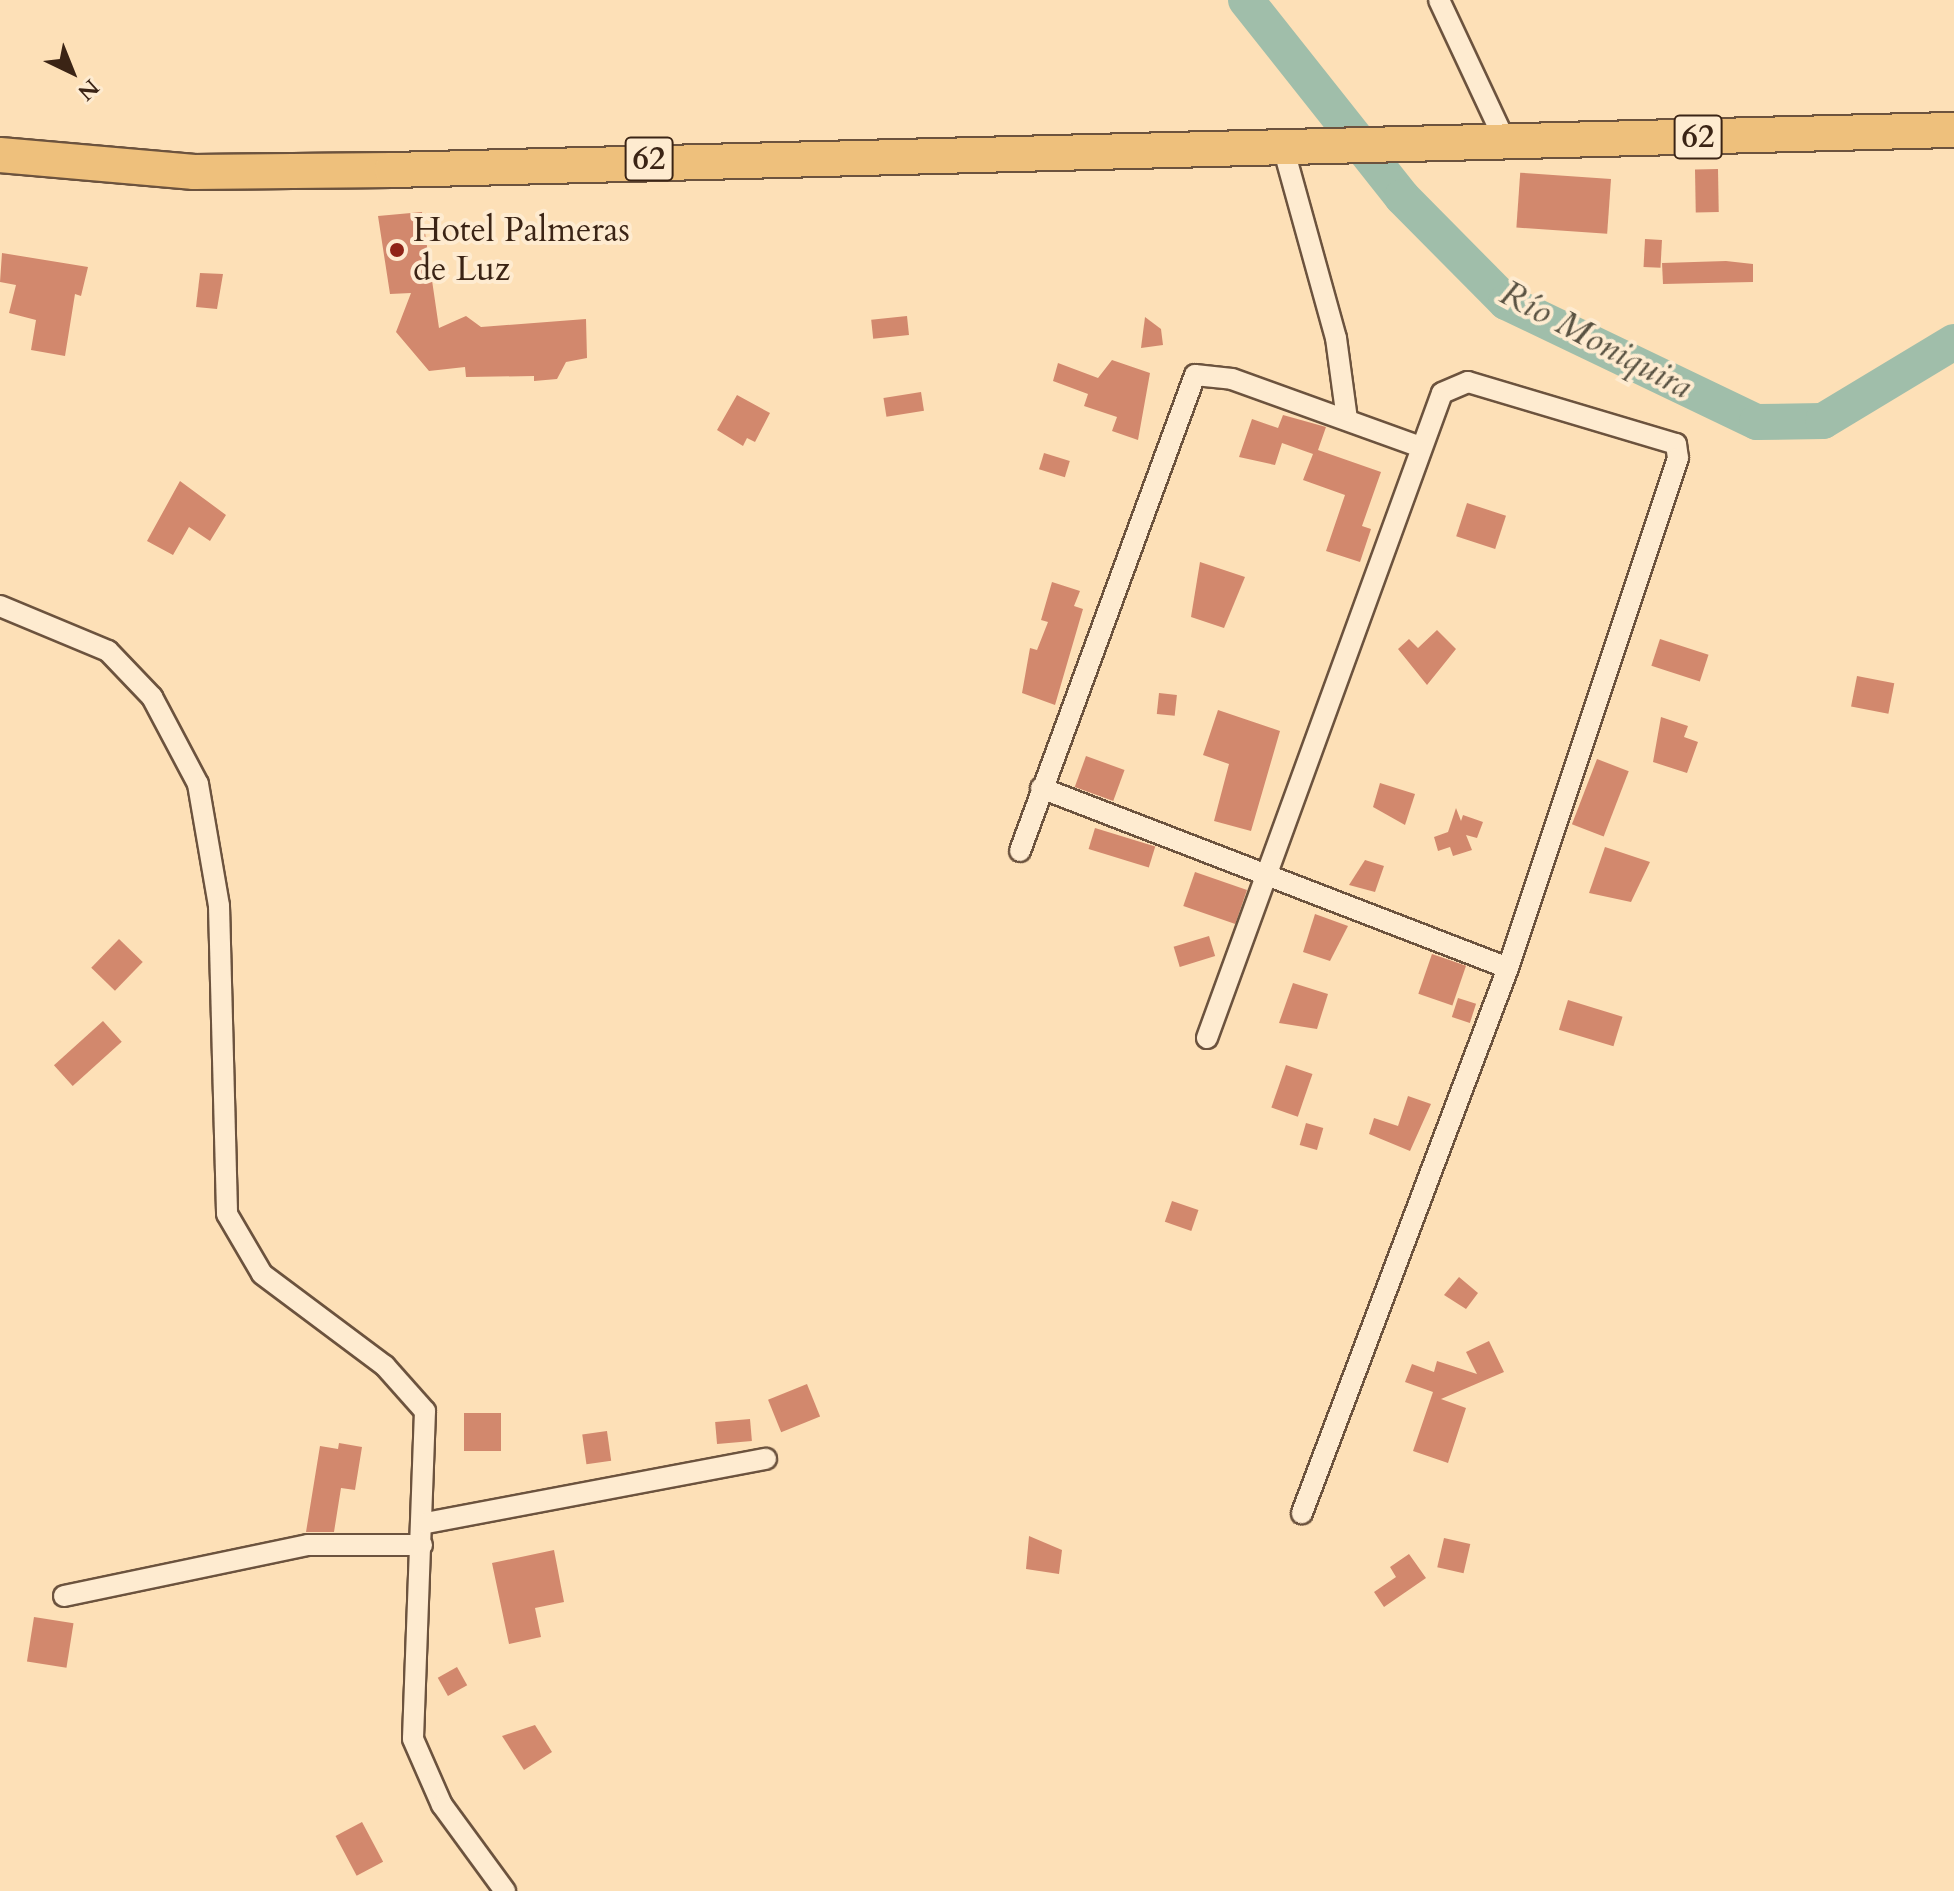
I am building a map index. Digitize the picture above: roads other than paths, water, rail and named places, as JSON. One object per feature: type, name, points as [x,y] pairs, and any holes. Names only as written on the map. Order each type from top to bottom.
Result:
[{"type":"main road","name":"62","points":[[0,155],[194,172],[1291,146],[1442,147],[1505,141],[1954,130]]},
{"type":"street","points":[[1439,0],[1505,141]]},
{"type":"street","points":[[1291,146],[1336,338],[1347,419]]},
{"type":"street","points":[[1020,851],[1195,375],[1232,379],[1418,446]]},
{"type":"street","points":[[1207,1038],[1418,446],[1442,393],[1468,382],[1670,440],[1679,450],[1508,968],[1302,1513]]},
{"type":"street","points":[[0,606],[108,651],[179,737],[198,784],[219,906],[227,1214],[262,1274],[416,1397],[428,1424],[426,1523],[422,1545],[413,1739],[442,1805],[505,1891]]},
{"type":"street","points":[[1041,788],[1266,871],[1508,968]]},
{"type":"street","points":[[426,1523],[766,1459]]},
{"type":"street","points":[[64,1596],[308,1545],[422,1545]]},
{"type":"waterway","name":"Río Moniquira","points":[[1246,0],[1402,197],[1506,302],[1757,422],[1823,421],[1954,342]]},
{"type":"place","name":"Hotel Palmeras de Luz","points":[[397,250]]}]
